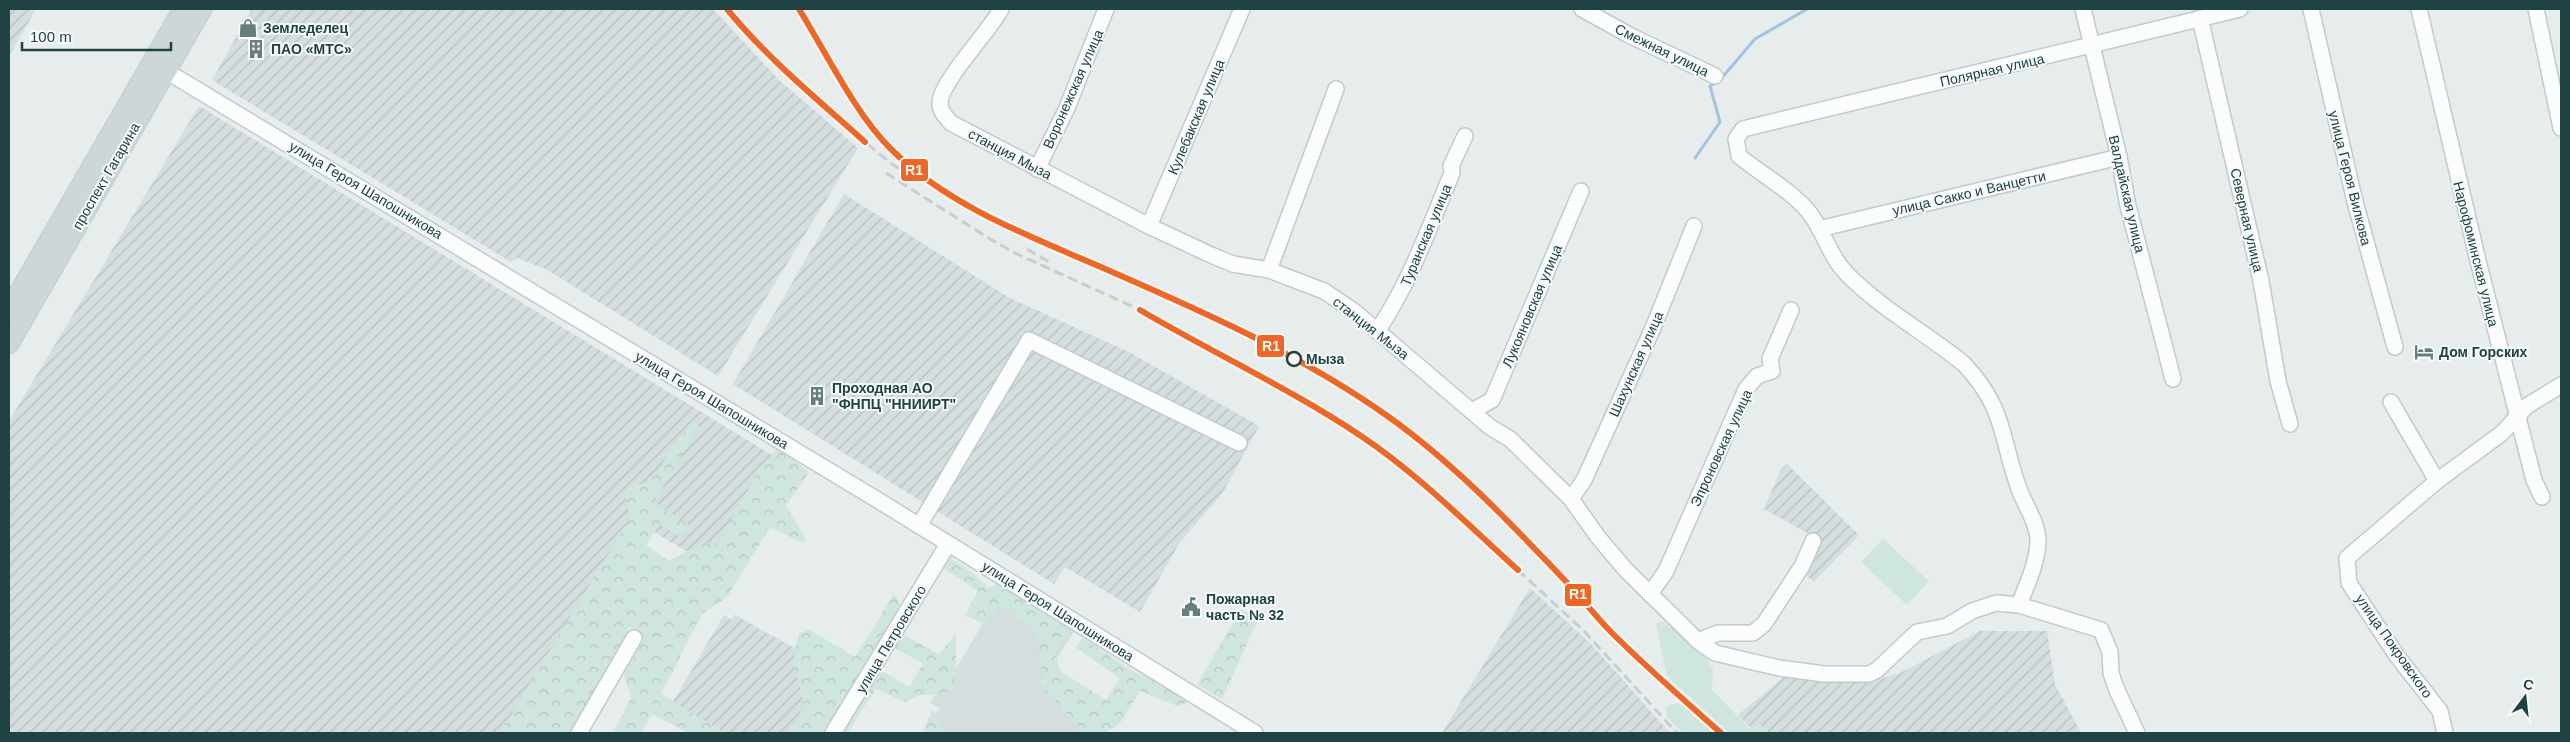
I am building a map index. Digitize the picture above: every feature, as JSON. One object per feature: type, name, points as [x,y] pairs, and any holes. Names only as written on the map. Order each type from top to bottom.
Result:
[{"type":"main road","name":"проспект Гагарина","points":[[9,310],[184,9]]},
{"type":"main road","name":"проспект Гагарина","points":[[9,344],[202,9]]},
{"type":"street","name":"станция Мыза","points":[[1001,9],[946,86],[940,102],[942,113],[952,123],[1149,226],[1233,264],[1269,270],[1324,291],[1378,330],[1490,427],[1510,439],[1571,499],[1598,537],[1650,594],[1698,641],[1716,653],[1780,668],[1824,674],[1869,674],[1877,670],[1917,632],[1947,626],[1972,611],[1996,603],[2019,605],[2101,630],[2110,652],[2111,673],[2116,688],[2137,733]]},
{"type":"street","name":"Воронежская улица","points":[[1037,169],[1067,108],[1106,9]]},
{"type":"street","name":"Кулебакская улица","points":[[1149,226],[1242,9]]},
{"type":"street","name":"Смежная улица","points":[[1582,9],[1630,35],[1715,76]]},
{"type":"street","name":"Валдайская улица","points":[[2082,9],[2119,157],[2128,206],[2173,379]]},
{"type":"street","name":"Полярная улица","points":[[1819,229],[1808,212],[1798,202],[1739,156],[1736,139],[1743,129],[2240,9]]},
{"type":"street","name":"улица Героя Вилкова","points":[[2311,9],[2354,198],[2395,347]]},
{"type":"street","name":"Нарофоминская улица","points":[[2419,9],[2476,256],[2534,480],[2542,497]]},
{"type":"street","points":[[2536,9],[2561,128]]},
{"type":"street","name":"Северная улица","points":[[2200,18],[2261,281],[2278,381],[2290,424]]},
{"type":"street","name":"улица Героя Шапошникова","points":[[166,71],[919,526],[1255,733]]},
{"type":"street","points":[[1269,270],[1336,90]]},
{"type":"street","name":"Туранская улица","points":[[1378,330],[1394,307],[1411,271],[1452,173],[1451,166],[1465,136]]},
{"type":"street","name":"улица Сакко и Ванцетти","points":[[1819,229],[2119,157]]},
{"type":"street","name":"Лукояновская улица","points":[[1472,411],[1492,400],[1581,191]]},
{"type":"street","name":"Шахунская улица","points":[[1571,499],[1584,480],[1649,336],[1694,226]]},
{"type":"street","points":[[1819,229],[1827,248],[1844,271],[1866,292],[1945,348],[1978,378],[1999,415],[2019,490],[2036,529],[2034,561],[2019,605]]},
{"type":"street","name":"Эпроновская улица","points":[[1650,594],[1666,571],[1746,389],[1757,376],[1772,371],[1770,359],[1791,310]]},
{"type":"street","points":[[919,526],[1029,340],[1239,443]]},
{"type":"street","points":[[2391,402],[2437,481],[2502,433],[2527,406],[2561,385]]},
{"type":"street","name":"улица Покровского","points":[[2437,481],[2347,558],[2350,583],[2398,656],[2440,711],[2445,733]]},
{"type":"street","points":[[1698,641],[1718,633],[1753,632],[1764,624],[1802,566],[1813,541]]},
{"type":"street","name":"улица Петровского","points":[[833,733],[948,544]]},
{"type":"street","points":[[579,733],[634,638]]},
{"type":"shaded area","points":[[9,9],[36,9],[9,56]]},
{"type":"shaded area","points":[[252,9],[713,9],[779,80],[858,148],[718,376],[546,269],[517,258],[511,262],[212,80]]},
{"type":"shaded area","points":[[199,106],[780,460],[718,571],[645,526],[526,733],[9,733],[9,421]]},
{"type":"shaded area","points":[[844,194],[1008,297],[1129,352],[1259,426],[1222,494],[1180,542],[1140,612],[1065,567],[1054,584],[733,384]]},
{"type":"shaded area","points":[[1787,464],[1859,535],[1814,582],[1805,574],[1802,554],[1809,534],[1764,509],[1781,469]]},
{"type":"shaded area","points":[[1006,585],[1075,630],[1041,683],[1112,725],[1107,733],[925,732],[939,708],[930,703],[945,679],[952,675]]},
{"type":"shaded area","points":[[1530,588],[1590,643],[1670,733],[1442,733]]},
{"type":"shaded area","points":[[724,615],[732,620],[735,615],[823,664],[804,733],[720,733],[673,702]]},
{"type":"shaded area","points":[[1980,631],[2047,631],[2055,684],[2081,733],[1756,733],[1738,715],[1786,675],[1869,682],[1900,673]]},
{"type":"green space","points":[[691,422],[699,426],[654,502],[690,526],[679,536],[659,524],[646,545],[669,561],[705,541],[716,547],[761,466],[778,448],[809,472],[786,506],[806,539],[803,543],[770,527],[727,597],[702,614],[661,694],[725,733],[688,733],[652,714],[641,733],[613,733],[631,698],[624,674],[643,641],[630,627],[572,733],[500,733],[630,518],[624,490],[651,480]]},
{"type":"green space","points":[[1883,539],[1929,581],[1907,605],[1861,562]]},
{"type":"green space","points":[[948,556],[974,574],[988,588],[999,584],[1066,622],[1068,634],[1055,653],[1060,671],[1106,700],[1120,678],[1075,647],[1083,638],[1136,673],[1157,679],[1189,702],[1177,706],[1140,691],[1122,721],[1110,730],[1075,733],[1079,727],[1044,689],[1037,634],[1001,604],[986,624],[965,616],[978,591],[939,565]]},
{"type":"green space","points":[[894,594],[902,607],[879,646],[858,673],[877,668],[909,687],[923,664],[895,648],[904,635],[939,654],[956,634],[956,676],[946,694],[920,695],[905,702],[876,689],[847,733],[790,733],[804,704],[793,661],[799,633],[810,630],[855,657]]},
{"type":"green space","points":[[1241,609],[1258,620],[1222,699],[1197,685]]},
{"type":"green space","points":[[1664,622],[1705,655],[1713,670],[1712,690],[1750,729],[1760,724],[1769,733],[1730,733],[1670,679],[1666,672],[1656,623]]},
{"type":"green space","points":[[1682,702],[1716,733],[1683,733],[1667,717],[1666,707],[1677,703],[1702,731],[1678,703]]},
{"type":"green space","points":[[933,709],[941,729],[949,733],[926,733],[923,730]]},
{"type":"waterway","points":[[1695,158],[1720,122],[1710,86],[1720,80],[1755,39],[1807,9]]},
{"type":"railway","points":[[727,9],[751,36],[790,74],[865,142],[902,171]]},
{"type":"railway","points":[[886,173],[1017,254],[1136,308],[1285,389],[1363,437],[1428,487],[1584,631],[1677,733]]},
{"type":"railway","points":[[1027,249],[1049,262]]},
{"type":"transit line","name":"R1","points":[[727,9],[776,61],[865,142]]},
{"type":"transit line","name":"R1","points":[[799,9],[853,101],[878,135],[914,170],[966,205],[994,220],[1182,303],[1287,354],[1354,393],[1386,415],[1412,434],[1485,498],[1531,544],[1611,632],[1651,671],[1721,733]]},
{"type":"transit line","name":"R1","points":[[1140,310],[1280,387],[1361,436],[1422,483],[1518,570]]},
{"type":"place","name":"Земледелец","points":[[248,28]]},
{"type":"place","name":"ПАО «МТС»","points":[[256,49]]},
{"type":"place","name":"Дом Горских","points":[[2424,352]]},
{"type":"place","name":"Мыза","points":[[1294,359]]},
{"type":"place","name":"Проходная АО \"ФНПЦ \"ННИИРТ\"","points":[[817,396]]},
{"type":"place","name":"Пожарная часть № 32","points":[[1191,607]]}]
